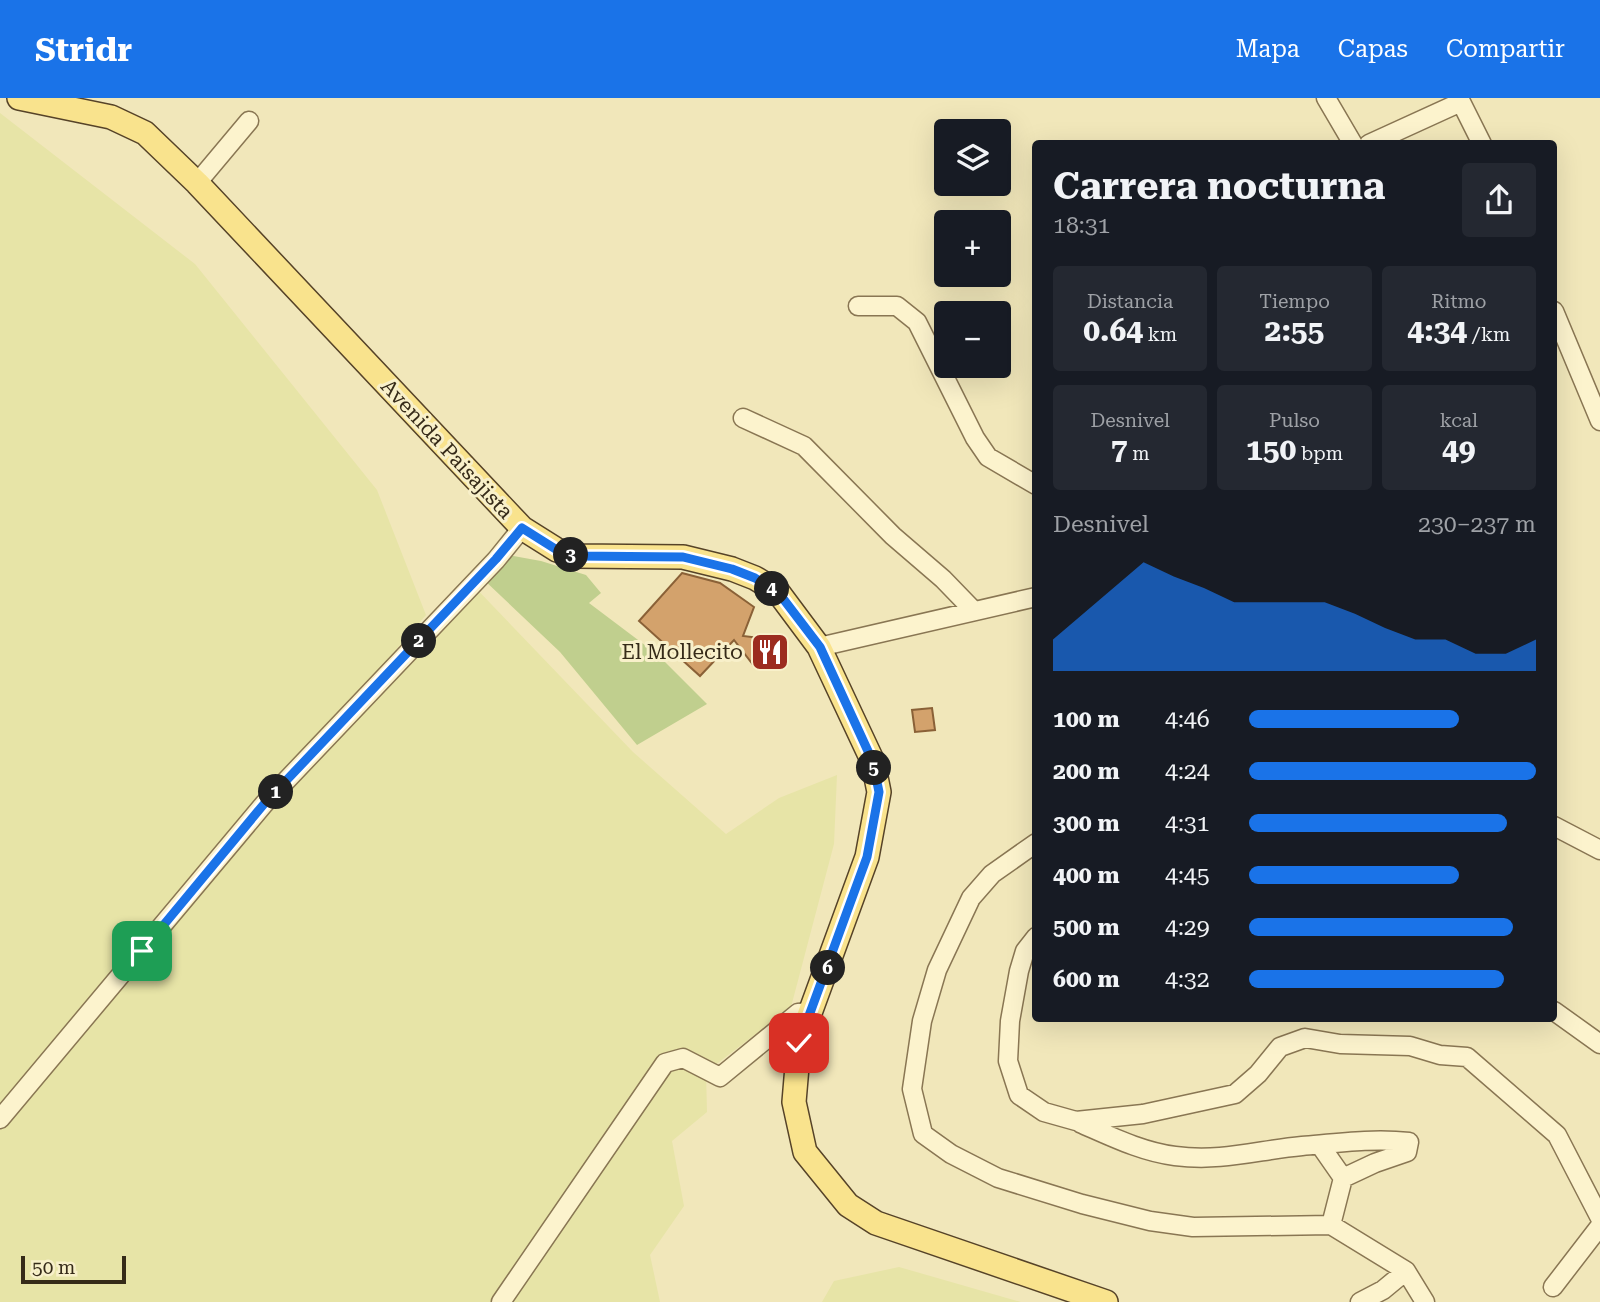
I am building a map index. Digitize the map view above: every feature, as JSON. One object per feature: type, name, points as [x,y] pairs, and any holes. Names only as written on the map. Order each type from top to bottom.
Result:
[{"type":"main road","name":"Avenida Paisajista","points":[[19,98],[111,117],[145,133],[197,183],[522,528],[557,550],[575,556],[683,557],[732,569],[755,578],[778,592],[820,647],[873,762],[879,792],[867,857],[799,1043],[794,1102],[805,1152],[848,1205],[876,1223],[1106,1302]]},
{"type":"street","points":[[1326,98],[1351,140]]},
{"type":"street","points":[[1377,140],[1460,100],[1480,140]]},
{"type":"street","points":[[197,183],[249,121]]},
{"type":"street","points":[[858,306],[897,306],[917,322],[981,448],[988,457],[1032,483]]},
{"type":"street","points":[[1560,339],[1600,421]]},
{"type":"street","points":[[743,418],[804,446],[893,536],[943,579],[974,611]]},
{"type":"street","points":[[0,1119],[264,804],[496,559],[522,528]]},
{"type":"street","points":[[820,647],[1032,598]]},
{"type":"street","points":[[1557,828],[1600,850]]},
{"type":"street","points":[[1032,846],[992,874],[971,898],[937,970],[922,1021],[912,1089],[923,1134],[951,1154],[998,1178],[1082,1204],[1150,1221],[1193,1227],[1331,1225],[1406,1270],[1425,1302]]},
{"type":"street","points":[[1032,941],[1025,951],[1019,971],[1010,1021],[1008,1061],[1019,1095],[1044,1112],[1076,1121],[1134,1146],[1173,1156],[1246,1156],[1320,1145],[1409,1142],[1408,1152],[1374,1163],[1343,1178]]},
{"type":"street","points":[[501,1302],[665,1063],[683,1058],[720,1077],[798,1013],[811,1012]]},
{"type":"street","points":[[1557,1013],[1600,1045]]},
{"type":"street","points":[[1076,1121],[1143,1114],[1235,1094],[1258,1074],[1280,1047],[1305,1038],[1340,1044],[1410,1046],[1440,1055],[1467,1057],[1557,1135],[1600,1218]]},
{"type":"street","points":[[1320,1145],[1343,1178],[1331,1225]]},
{"type":"street","points":[[1553,1287],[1600,1226]]},
{"type":"street","points":[[1360,1302],[1382,1290],[1406,1270]]},
{"type":"shaded area","points":[[0,113],[195,264],[377,490],[426,615],[0,1111]]},
{"type":"shaded area","points":[[469,581],[633,752],[726,834],[779,798],[837,775],[834,844],[791,1007],[706,1072],[707,1112],[672,1141],[684,1206],[650,1255],[660,1302],[0,1302],[0,1130],[257,819]]},
{"type":"shaded area","points":[[899,1267],[1021,1302],[822,1302],[834,1281]]},
{"type":"green space","points":[[503,554],[541,561],[586,575],[601,593],[589,603],[658,655],[707,704],[637,745],[560,652],[483,579]]},
{"type":"building","points":[[682,573],[720,583],[754,607],[743,636],[769,639],[780,656],[769,667],[754,666],[734,640],[700,676],[639,621]]},
{"type":"building","points":[[932,708],[935,730],[915,732],[912,710]]},
{"type":"place","name":"El Mollecito","points":[[770,652]]},
{"type":"route","points":[[142,951],[264,804],[496,559],[522,528],[557,550],[575,556],[683,557],[732,569],[755,578],[778,592],[820,647],[873,762],[879,792],[867,857],[830,965],[799,1043]]}]
